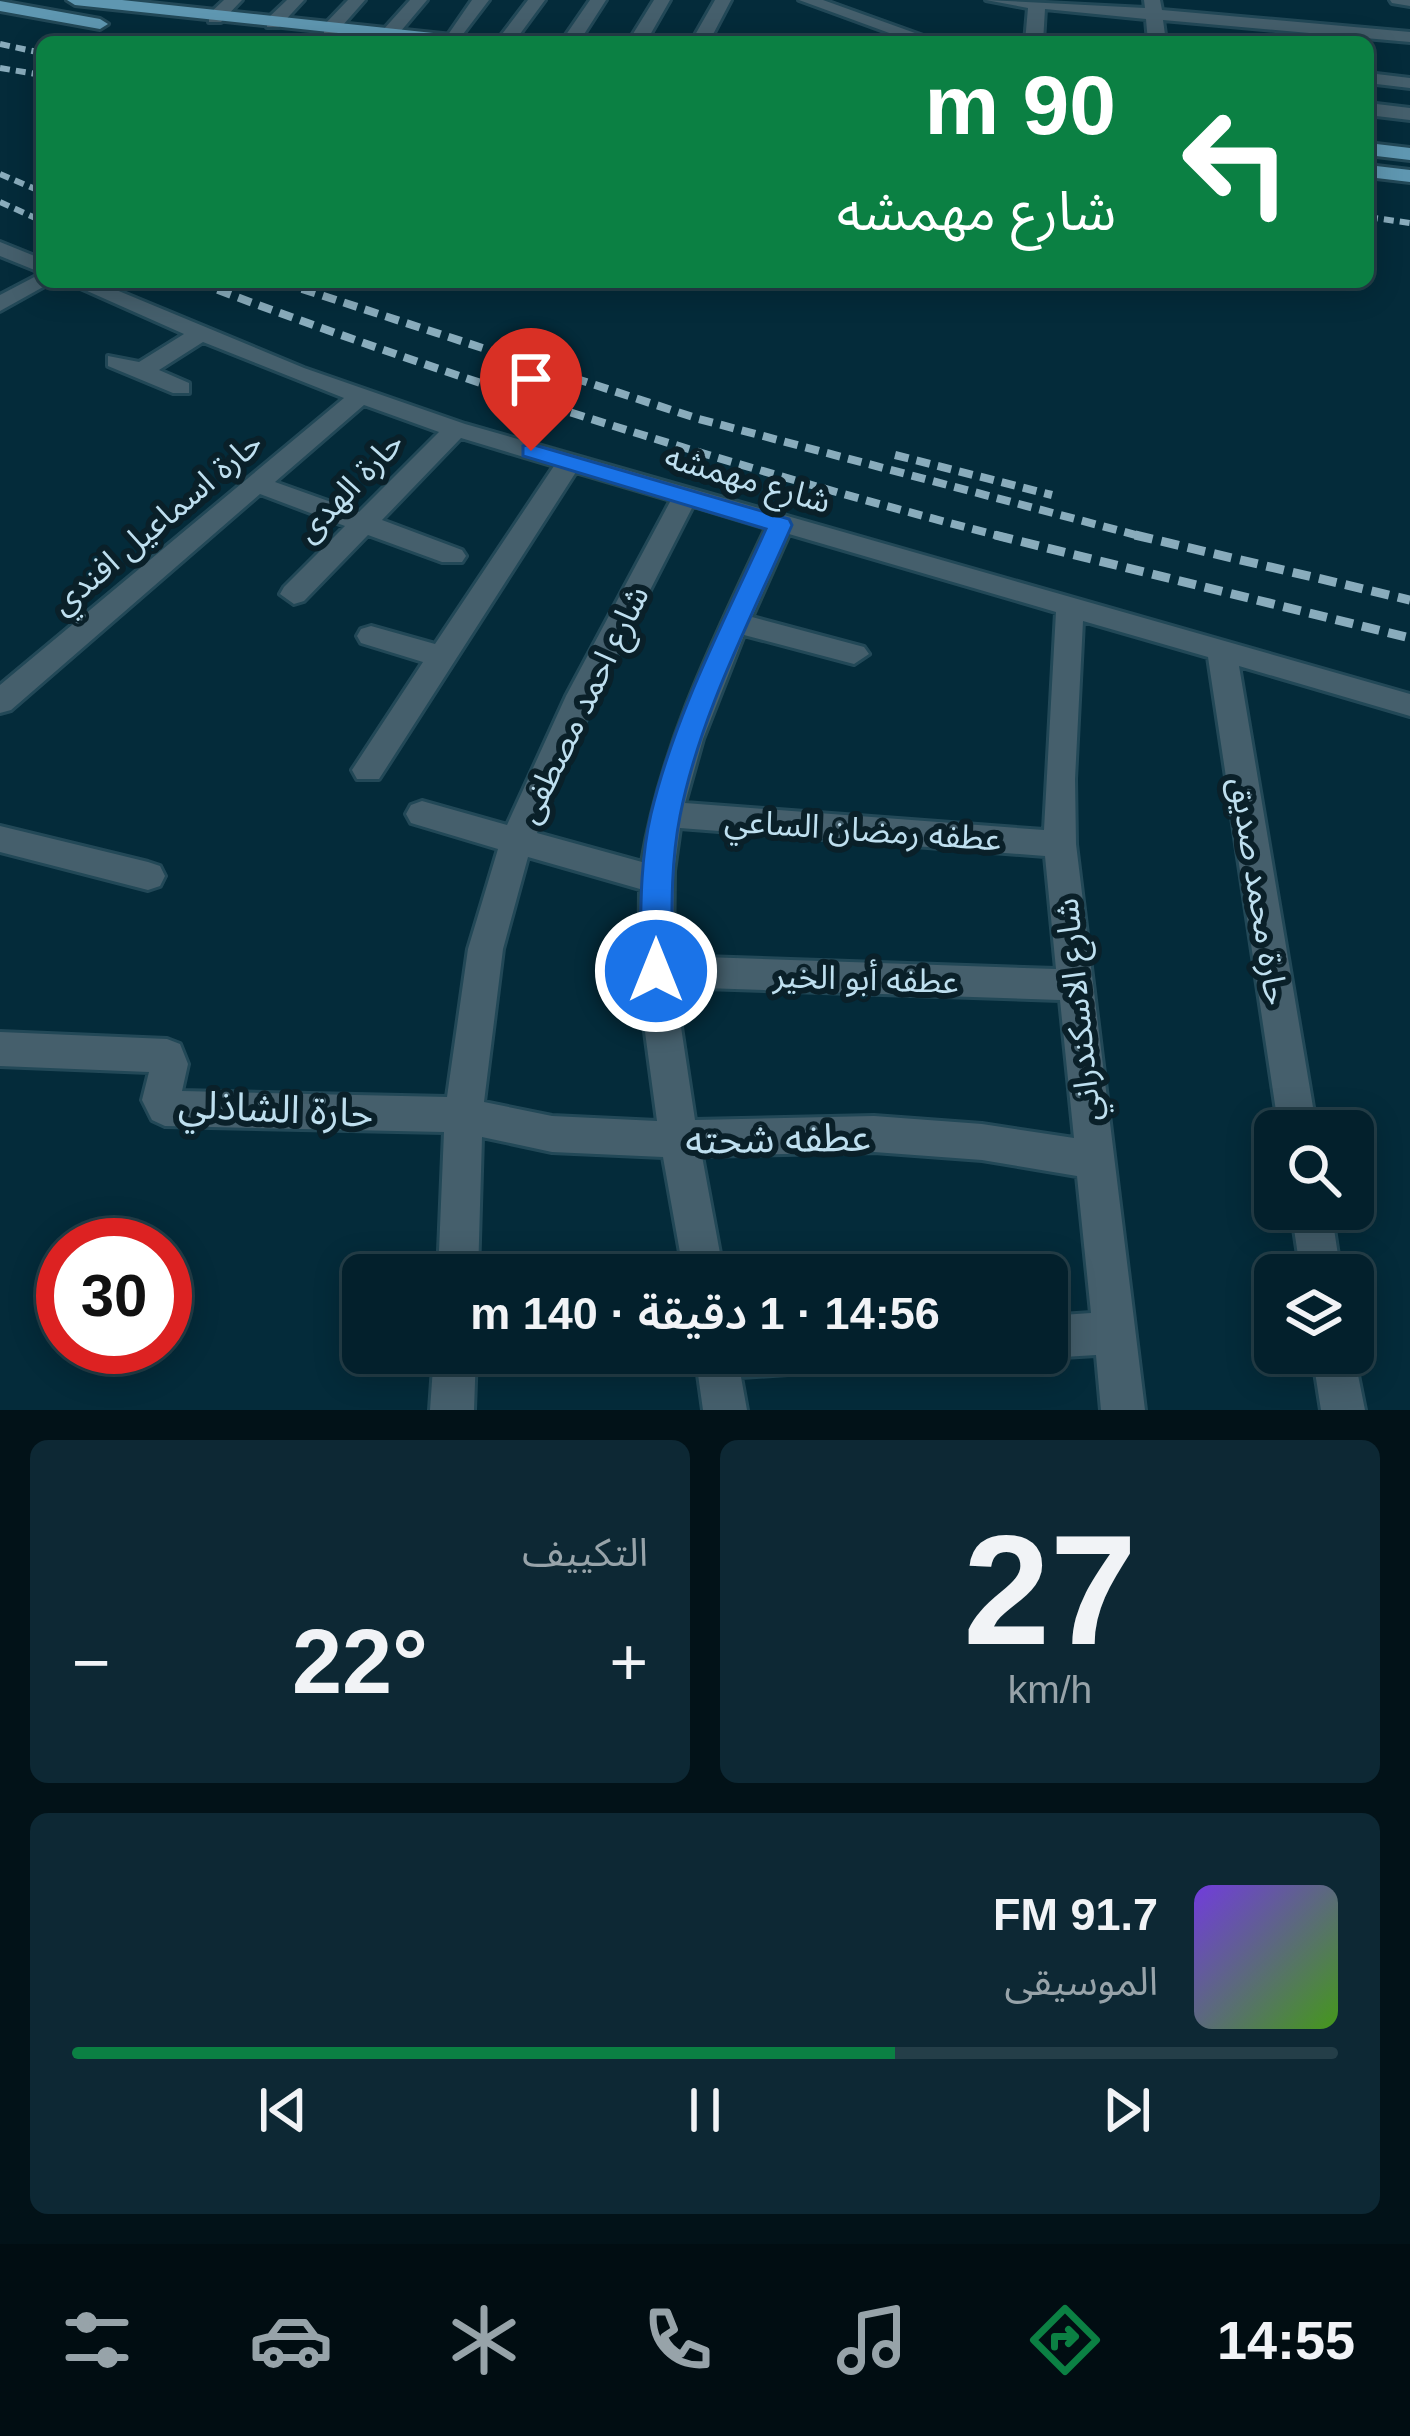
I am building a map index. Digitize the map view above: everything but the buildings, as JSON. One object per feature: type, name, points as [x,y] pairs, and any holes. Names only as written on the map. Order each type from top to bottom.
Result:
[{"type":"main road","points":[[75,0],[409,36]]},
{"type":"main road","points":[[0,6],[114,26]]},
{"type":"main road","points":[[203,35],[210,36]]},
{"type":"main road","points":[[1374,149],[1410,154]]},
{"type":"main road","points":[[1374,172],[1410,176]]},
{"type":"street","points":[[215,18],[235,0]]},
{"type":"street","points":[[273,23],[296,0]]},
{"type":"street","points":[[330,29],[357,0]]},
{"type":"street","points":[[389,34],[418,0]]},
{"type":"street","points":[[453,36],[481,0]]},
{"type":"street","points":[[510,36],[537,0]]},
{"type":"street","points":[[574,36],[598,0]]},
{"type":"street","points":[[641,36],[662,0]]},
{"type":"street","points":[[703,36],[723,0]]},
{"type":"street","points":[[807,0],[884,36]]},
{"type":"street","points":[[994,0],[1153,7],[1410,37]]},
{"type":"street","points":[[1398,0],[1410,0]]},
{"type":"street","points":[[1034,36],[1037,2]]},
{"type":"street","points":[[1374,79],[1410,82]]},
{"type":"street","points":[[1374,110],[1410,114]]},
{"type":"street","points":[[0,248],[36,263]]},
{"type":"street","points":[[0,304],[36,283]]},
{"type":"street","name":"شارع مهمشه","points":[[92,288],[359,397],[456,429],[1410,706]]},
{"type":"street","points":[[141,371],[200,334]]},
{"type":"street","points":[[116,361],[181,388]]},
{"type":"street","name":"حارة اسماعيل افندي","points":[[0,702],[359,397]]},
{"type":"street","name":"حارة الهدى","points":[[293,594],[456,429]]},
{"type":"street","points":[[368,770],[569,463]]},
{"type":"street","points":[[257,484],[452,556]]},
{"type":"street","name":"شارع احمد مصطفى","points":[[459,1254],[464,1114],[476,1005],[496,907],[558,742],[685,497]]},
{"type":"street","points":[[701,1254],[656,971],[656,880],[666,814],[698,709],[780,525]]},
{"type":"street","name":"شارع الاسكندراني","points":[[1070,608],[1059,779],[1060,844],[1123,1410]]},
{"type":"street","points":[[736,623],[854,654]]},
{"type":"street","points":[[371,636],[439,656]]},
{"type":"street","name":"حارة محمد صديق","points":[[1222,651],[1295,1110]]},
{"type":"street","points":[[422,814],[656,880]]},
{"type":"street","name":"عطفه رمضان الساعي","points":[[666,814],[1060,844]]},
{"type":"street","points":[[0,839],[148,876]]},
{"type":"street","name":"عطفه أبو الخير","points":[[656,971],[1076,985]]},
{"type":"street","name":"حارة الشاذلي","points":[[0,1049],[167,1056],[170,1064],[160,1100],[165,1108],[464,1114]]},
{"type":"street","name":"عطفه شحته","points":[[464,1114],[552,1134],[683,1141],[767,1134],[874,1134],[982,1142],[1092,1160]]},
{"type":"street","points":[[1068,1336],[1113,1333]]},
{"type":"street","points":[[452,1410],[453,1374]]},
{"type":"street","points":[[719,1374],[725,1410]]},
{"type":"street","points":[[1337,1374],[1342,1410]]},
{"type":"railway","points":[[0,44],[36,52]]},
{"type":"railway","points":[[0,68],[36,74]]},
{"type":"railway","points":[[0,174],[36,189]]},
{"type":"railway","points":[[0,202],[36,218]]},
{"type":"railway","points":[[1374,218],[1410,223]]},
{"type":"railway","points":[[213,288],[599,421],[1006,538]]},
{"type":"railway","points":[[299,288],[699,419],[1141,537]]},
{"type":"railway","points":[[895,455],[1052,495]]},
{"type":"railway","points":[[995,535],[1006,538]]},
{"type":"railway","points":[[1135,535],[1141,537]]},
{"type":"railway","points":[[1141,537],[1410,600]]},
{"type":"railway","points":[[1141,537],[1147,538]]},
{"type":"railway","points":[[1006,538],[1410,638]]},
{"type":"route","points":[[531,451],[780,525],[698,709],[666,814],[656,880],[656,971]]}]
